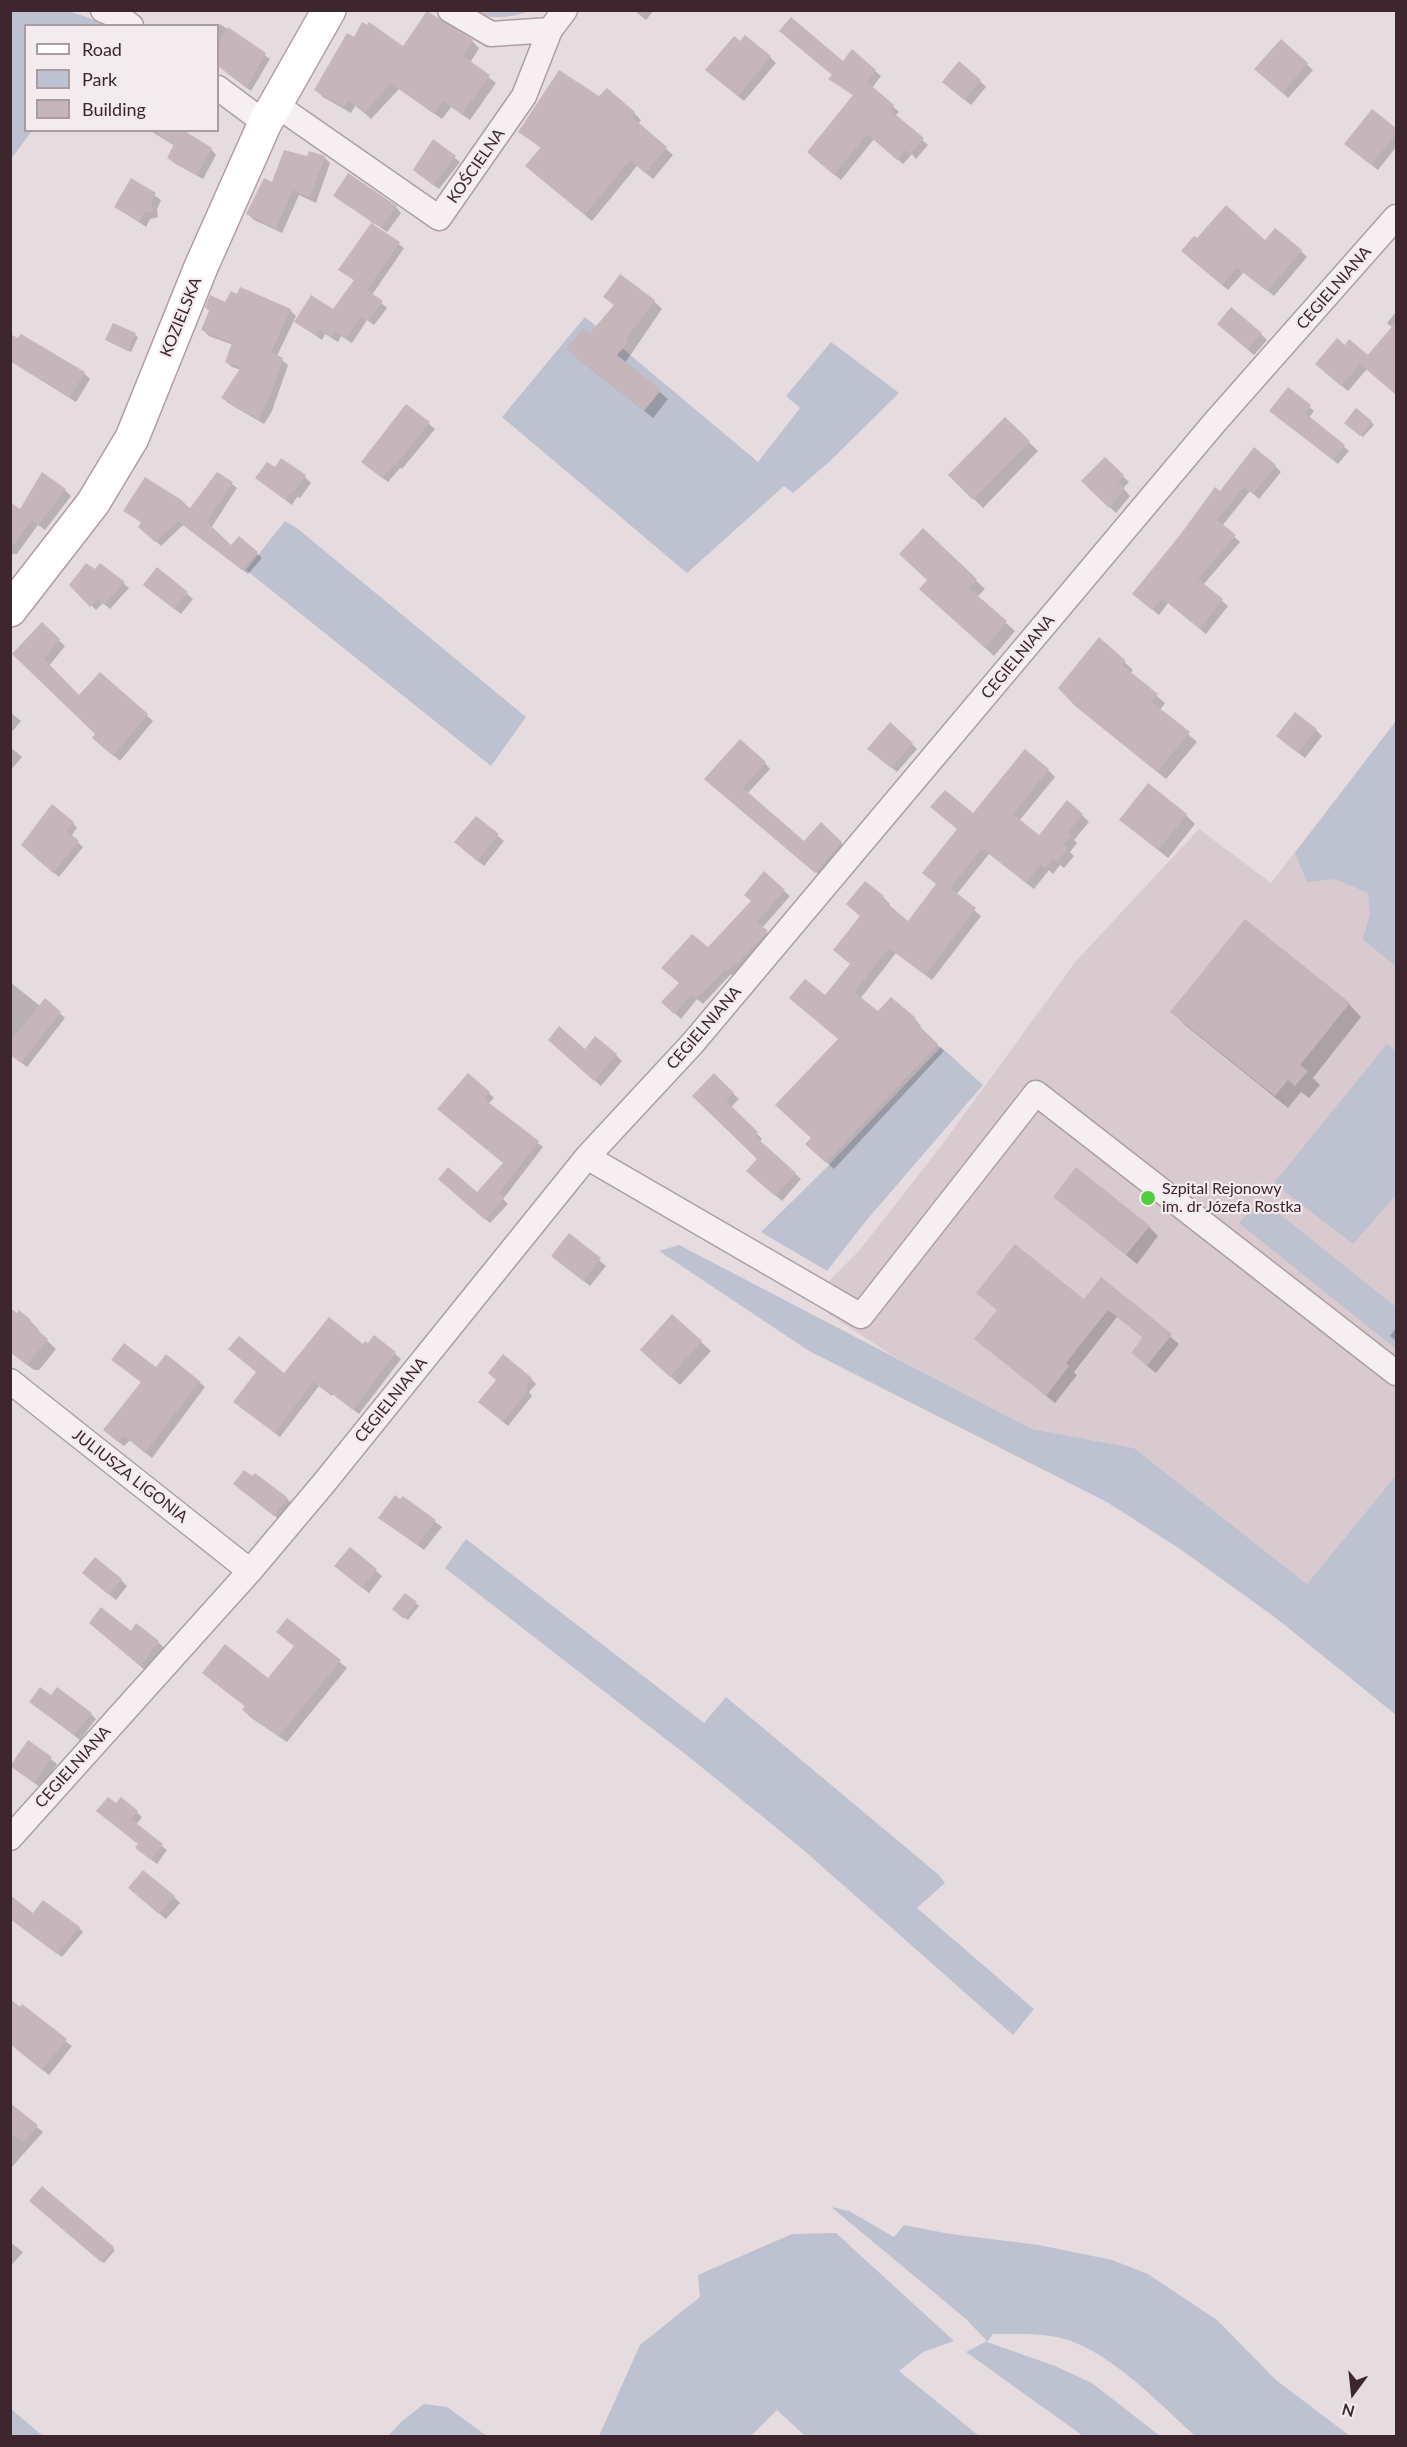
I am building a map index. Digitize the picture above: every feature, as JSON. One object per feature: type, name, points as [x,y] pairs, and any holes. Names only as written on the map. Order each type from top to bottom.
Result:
[{"type":"main road","name":"KOZIELSKA","points":[[10,610],[93,503],[132,438],[201,267],[270,114],[329,10]]},
{"type":"street","points":[[103,10],[118,16],[128,24]]},
{"type":"street","points":[[450,10],[491,34],[550,30]]},
{"type":"street","name":"KOŚCIELNA","points":[[270,114],[439,218],[524,96],[550,30],[565,10]]},
{"type":"street","points":[[219,88],[270,114]]},
{"type":"street","name":"CEGIELNIANA","points":[[10,1838],[250,1571],[324,1483],[586,1157],[692,1044],[1215,422],[1396,217]]},
{"type":"street","points":[[586,1157],[861,1316],[1036,1093],[1396,1372]]},
{"type":"street","name":"JULIUSZA LIGONIA","points":[[10,1381],[250,1571]]},
{"type":"shaded area","name":"Szpital Rejonowy im. dr Józefa Rostka","points":[[1396,721],[1396,1475],[1307,1584],[1134,1448],[1032,1429],[893,1356],[829,1314],[824,1286],[859,1251],[941,1146],[1076,961],[1199,829],[1271,883]]},
{"type":"green space","points":[[11,10],[69,11],[106,24],[24,24],[24,132],[31,132],[11,159]]},
{"type":"green space","points":[[466,11],[529,11],[514,16],[498,17]]},
{"type":"green space","points":[[585,317],[758,462],[800,408],[786,396],[831,342],[899,393],[829,462],[793,493],[784,486],[687,573],[502,417]]},
{"type":"green space","points":[[285,521],[298,529],[526,717],[491,766],[246,570]]},
{"type":"green space","points":[[1396,721],[1396,967],[1363,939],[1370,914],[1368,893],[1335,879],[1307,882],[1295,853]]},
{"type":"green space","points":[[1387,1044],[1396,1051],[1396,1195],[1353,1244],[1274,1183]]},
{"type":"green space","points":[[941,1047],[983,1085],[865,1222],[827,1271],[761,1232],[826,1168]]},
{"type":"green space","points":[[1261,1199],[1396,1307],[1396,1349],[1239,1223]]},
{"type":"green space","points":[[679,1245],[1032,1429],[1134,1448],[1307,1584],[1396,1475],[1396,1715],[1276,1618],[1180,1549],[1107,1502],[809,1351],[659,1251]]},
{"type":"green space","points":[[466,1539],[704,1723],[726,1697],[939,1875],[945,1883],[917,1908],[1034,2009],[1013,2035],[800,1847],[694,1761],[445,1568]]},
{"type":"green space","points":[[831,2207],[849,2211],[894,2237],[904,2225],[950,2234],[1039,2245],[1112,2260],[1148,2274],[1217,2320],[1276,2380],[1350,2436],[1195,2436],[1131,2378],[1094,2352],[1057,2337],[1033,2334],[993,2334],[987,2342],[1055,2366],[1092,2383],[1160,2436],[1083,2436],[966,2352],[987,2341],[966,2319]]},
{"type":"green space","points":[[836,2233],[954,2341],[923,2352],[899,2371],[979,2436],[805,2436],[777,2410],[751,2436],[599,2436],[640,2345],[700,2297],[698,2275],[792,2234]]},
{"type":"green space","points":[[424,2404],[447,2407],[487,2436],[388,2436],[402,2421]]},
{"type":"green space","points":[[11,2409],[43,2436],[11,2436]]},
{"type":"building","points":[[427,11],[473,40],[463,56],[490,75],[462,114],[443,101],[434,114],[391,83],[364,113],[348,100],[344,107],[314,90],[347,33],[354,37],[362,22],[367,25],[369,22],[403,46]]},
{"type":"building","points":[[791,17],[843,61],[852,49],[876,70],[867,82],[894,105],[890,110],[924,138],[910,154],[905,150],[897,160],[867,134],[834,175],[807,152],[853,95],[828,79],[832,75],[779,31]]},
{"type":"building","points":[[228,27],[266,53],[246,88],[219,67],[219,42]]},
{"type":"building","points":[[745,35],[771,56],[738,96],[705,70],[734,36],[740,41]]},
{"type":"building","points":[[1281,39],[1308,63],[1282,93],[1254,69]]},
{"type":"building","points":[[959,61],[981,80],[964,100],[942,82]]},
{"type":"building","points":[[559,70],[599,96],[607,88],[635,112],[632,117],[667,147],[645,173],[630,160],[585,215],[525,166],[541,147],[518,132]]},
{"type":"building","points":[[1372,109],[1396,128],[1396,134],[1371,165],[1344,144]]},
{"type":"building","points":[[154,132],[186,132],[212,148],[197,175],[167,158],[174,144]]},
{"type":"building","points":[[433,139],[456,156],[433,185],[413,170]]},
{"type":"building","points":[[284,150],[307,156],[309,151],[325,156],[310,198],[293,190],[276,228],[246,214],[264,178],[272,182]]},
{"type":"building","points":[[348,173],[397,206],[381,228],[333,196]]},
{"type":"building","points":[[131,178],[156,193],[151,202],[153,211],[144,213],[139,222],[114,207]]},
{"type":"building","points":[[1226,205],[1265,240],[1275,228],[1302,250],[1267,291],[1237,268],[1222,285],[1181,251],[1194,236],[1197,238]]},
{"type":"building","points":[[371,223],[400,242],[367,290],[383,301],[368,321],[361,316],[346,339],[336,332],[332,338],[320,330],[316,336],[294,322],[311,295],[333,309],[354,280],[338,270]]},
{"type":"building","points":[[620,274],[655,300],[626,339],[629,341],[617,355],[661,390],[644,411],[566,349],[583,328],[590,333],[614,305],[603,297]]},
{"type":"building","points":[[240,287],[291,309],[271,352],[283,358],[273,389],[258,419],[221,398],[241,367],[225,362],[232,343],[201,330],[209,311],[205,307],[210,295],[225,302],[231,291],[237,294]]},
{"type":"building","points":[[1231,307],[1262,333],[1248,350],[1217,324]]},
{"type":"building","points":[[1396,322],[1396,395],[1360,364]]},
{"type":"building","points":[[113,323],[136,333],[128,351],[105,340]]},
{"type":"building","points":[[10,334],[18,338],[21,334],[85,372],[70,397],[10,361]]},
{"type":"building","points":[[1337,338],[1345,345],[1349,339],[1368,355],[1341,386],[1315,364]]},
{"type":"building","points":[[1288,387],[1311,405],[1305,413],[1345,445],[1333,460],[1269,411]]},
{"type":"building","points":[[406,404],[430,422],[396,465],[394,464],[382,478],[361,462]]},
{"type":"building","points":[[1356,408],[1372,421],[1360,436],[1344,423]]},
{"type":"building","points":[[1005,417],[1030,441],[973,500],[948,475]]},
{"type":"building","points":[[1254,447],[1276,465],[1253,494],[1244,487],[1217,520],[1236,535],[1198,579],[1223,599],[1200,629],[1162,598],[1152,610],[1132,594],[1215,487],[1220,491]]},
{"type":"building","points":[[1105,457],[1124,475],[1118,482],[1125,488],[1109,508],[1081,481]]},
{"type":"building","points":[[281,458],[306,475],[285,500],[255,478],[267,462],[275,467]]},
{"type":"building","points":[[42,472],[66,489],[38,525],[32,520],[10,549],[10,502],[20,509]]},
{"type":"building","points":[[217,472],[233,482],[207,522],[231,545],[239,536],[258,552],[242,570],[178,521],[155,542],[138,527],[141,522],[123,511],[145,477],[190,508]]},
{"type":"building","points":[[923,528],[977,579],[969,588],[1007,621],[985,648],[919,589],[927,580],[899,554]]},
{"type":"building","points":[[86,563],[95,569],[100,563],[125,582],[104,605],[98,599],[90,607],[69,585]]},
{"type":"building","points":[[157,567],[188,592],[174,609],[143,585]]},
{"type":"building","points":[[42,622],[60,639],[44,659],[79,695],[100,672],[148,714],[113,756],[92,738],[95,734],[12,654]]},
{"type":"building","points":[[1099,637],[1126,661],[1122,665],[1158,694],[1152,702],[1190,732],[1157,772],[1075,706],[1058,688]]},
{"type":"building","points":[[1295,712],[1317,729],[1298,753],[1276,736]]},
{"type":"building","points":[[890,722],[913,743],[891,768],[867,749]]},
{"type":"building","points":[[740,739],[766,762],[743,788],[804,841],[821,822],[842,842],[815,873],[704,779]]},
{"type":"building","points":[[1025,749],[1049,769],[1013,814],[1039,835],[1067,800],[1083,814],[1068,832],[1071,835],[1064,844],[1068,848],[1057,862],[1053,859],[1045,868],[1041,864],[1026,883],[982,848],[950,888],[976,908],[925,975],[889,948],[854,992],[878,1011],[891,997],[916,1018],[913,1020],[938,1044],[826,1163],[805,1144],[811,1138],[775,1105],[838,1039],[789,998],[805,979],[825,995],[850,964],[833,950],[860,916],[846,904],[865,881],[884,896],[882,899],[908,921],[936,884],[922,873],[957,829],[930,807],[945,790],[973,813]]},
{"type":"building","points":[[1148,783],[1187,814],[1158,850],[1119,820]]},
{"type":"building","points":[[52,804],[74,822],[66,830],[79,841],[53,873],[21,845]]},
{"type":"building","points":[[476,816],[499,834],[477,861],[454,842]]},
{"type":"building","points":[[764,871],[785,890],[757,922],[768,931],[737,964],[735,963],[727,972],[725,970],[696,999],[691,995],[674,1014],[661,1002],[679,983],[661,968],[692,934],[708,947],[751,901],[744,895]]},
{"type":"building","points":[[1245,919],[1350,1003],[1300,1065],[1308,1071],[1295,1086],[1288,1080],[1275,1096],[1170,1012]]},
{"type":"building","points":[[45,998],[61,1012],[21,1063],[10,1055],[10,1042]]},
{"type":"building","points":[[559,1026],[585,1049],[595,1036],[617,1054],[594,1081],[548,1040]]},
{"type":"building","points":[[468,1073],[490,1092],[484,1099],[539,1141],[499,1193],[504,1198],[485,1220],[438,1179],[448,1167],[477,1192],[503,1163],[437,1109]]},
{"type":"building","points":[[714,1073],[734,1093],[726,1101],[758,1132],[755,1136],[796,1173],[775,1196],[746,1171],[757,1159],[692,1096]]},
{"type":"building","points":[[1076,1167],[1150,1226],[1126,1255],[1053,1197]]},
{"type":"building","points":[[569,1233],[601,1258],[583,1281],[551,1256]]},
{"type":"building","points":[[1015,1244],[1084,1299],[1101,1277],[1172,1334],[1147,1366],[1131,1353],[1143,1337],[1108,1310],[1066,1363],[1069,1366],[1046,1396],[974,1339],[997,1310],[976,1293]]},
{"type":"building","points":[[10,1308],[17,1313],[19,1310],[31,1320],[29,1323],[48,1339],[27,1365],[10,1352]]},
{"type":"building","points":[[672,1314],[702,1341],[670,1377],[640,1350]]},
{"type":"building","points":[[329,1317],[363,1344],[365,1341],[368,1343],[374,1335],[396,1352],[353,1410],[313,1382],[275,1433],[233,1402],[256,1372],[228,1349],[239,1336],[284,1373]]},
{"type":"building","points":[[124,1343],[156,1367],[166,1354],[200,1381],[145,1453],[123,1435],[118,1442],[103,1430],[141,1382],[111,1360]]},
{"type":"building","points":[[503,1354],[532,1378],[525,1387],[528,1390],[503,1422],[478,1402],[496,1380],[488,1373]]},
{"type":"building","points":[[244,1470],[252,1476],[255,1473],[288,1498],[274,1516],[233,1484]]},
{"type":"building","points":[[395,1495],[400,1499],[403,1496],[436,1520],[417,1545],[378,1518]]},
{"type":"building","points":[[350,1547],[377,1569],[362,1588],[334,1566]]},
{"type":"building","points":[[95,1557],[122,1579],[109,1595],[82,1573]]},
{"type":"building","points":[[405,1593],[417,1602],[404,1619],[392,1609]]},
{"type":"building","points":[[101,1607],[131,1631],[136,1623],[159,1641],[140,1666],[89,1623]]},
{"type":"building","points":[[287,1618],[341,1660],[279,1736],[242,1710],[245,1706],[202,1673],[225,1644],[268,1678],[294,1646],[276,1632]]},
{"type":"building","points":[[40,1687],[51,1695],[57,1687],[92,1713],[74,1735],[29,1702]]},
{"type":"building","points":[[28,1740],[52,1757],[34,1783],[10,1766]]},
{"type":"building","points":[[108,1797],[116,1803],[121,1797],[138,1811],[131,1819],[163,1844],[151,1860],[135,1848],[138,1844],[96,1811]]},
{"type":"building","points":[[143,1870],[175,1896],[159,1914],[128,1888]]},
{"type":"building","points":[[10,1895],[33,1913],[43,1900],[80,1927],[57,1954],[10,1919]]},
{"type":"building","points":[[10,1999],[20,2007],[22,2004],[67,2039],[42,2070],[10,2044]]},
{"type":"building","points":[[10,2103],[38,2125],[24,2143],[10,2132]]},
{"type":"building","points":[[42,2186],[114,2247],[101,2262],[29,2201]]},
{"type":"place","name":"Szpital Rejonowy im. dr Józefa Rostka","points":[[1148,1198]]}]
